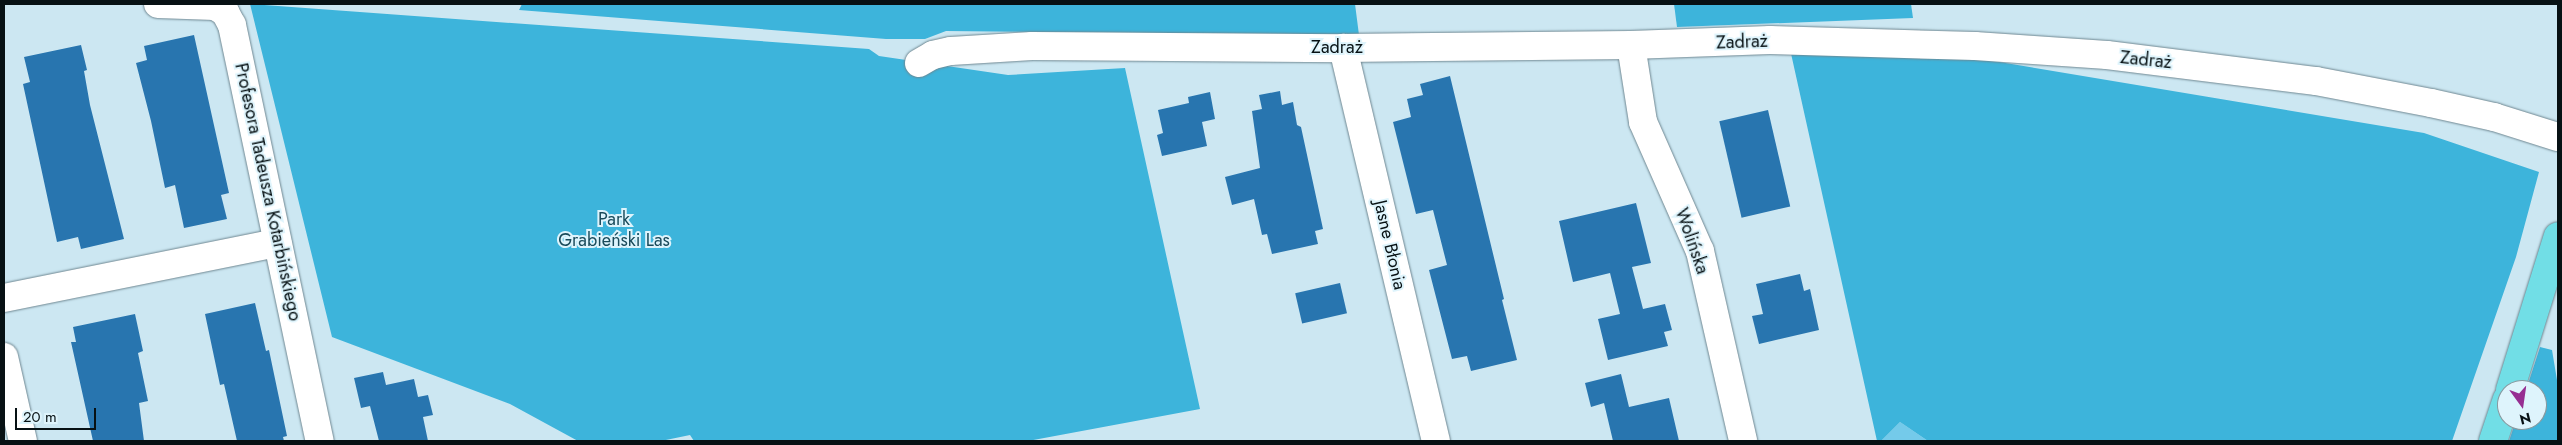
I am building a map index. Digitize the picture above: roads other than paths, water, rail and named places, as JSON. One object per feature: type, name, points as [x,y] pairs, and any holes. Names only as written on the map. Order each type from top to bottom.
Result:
[{"type":"main road","points":[[2513,380],[2558,236]]},
{"type":"main road","points":[[2493,441],[2497,429]]},
{"type":"street","name":"Profesora Tadeusza Kotarbińskiego","points":[[158,4],[209,4],[220,8],[229,18],[320,441]]},
{"type":"street","name":"Zadraż","points":[[919,62],[933,55],[951,51],[1032,46],[1343,48],[1631,45],[1770,40],[1975,46],[2107,55],[2316,81],[2440,105],[2494,118],[2558,137]]},
{"type":"street","name":"Wolińska","points":[[1631,45],[1643,122],[1700,251],[1743,441]]},
{"type":"street","name":"Jasne Błonia","points":[[1343,48],[1436,441]]},
{"type":"street","points":[[4,298],[278,244]]},
{"type":"street","points":[[4,356],[23,441]]},
{"type":"park label","name":"Park Grabieński Las","points":[[614,230]]}]
